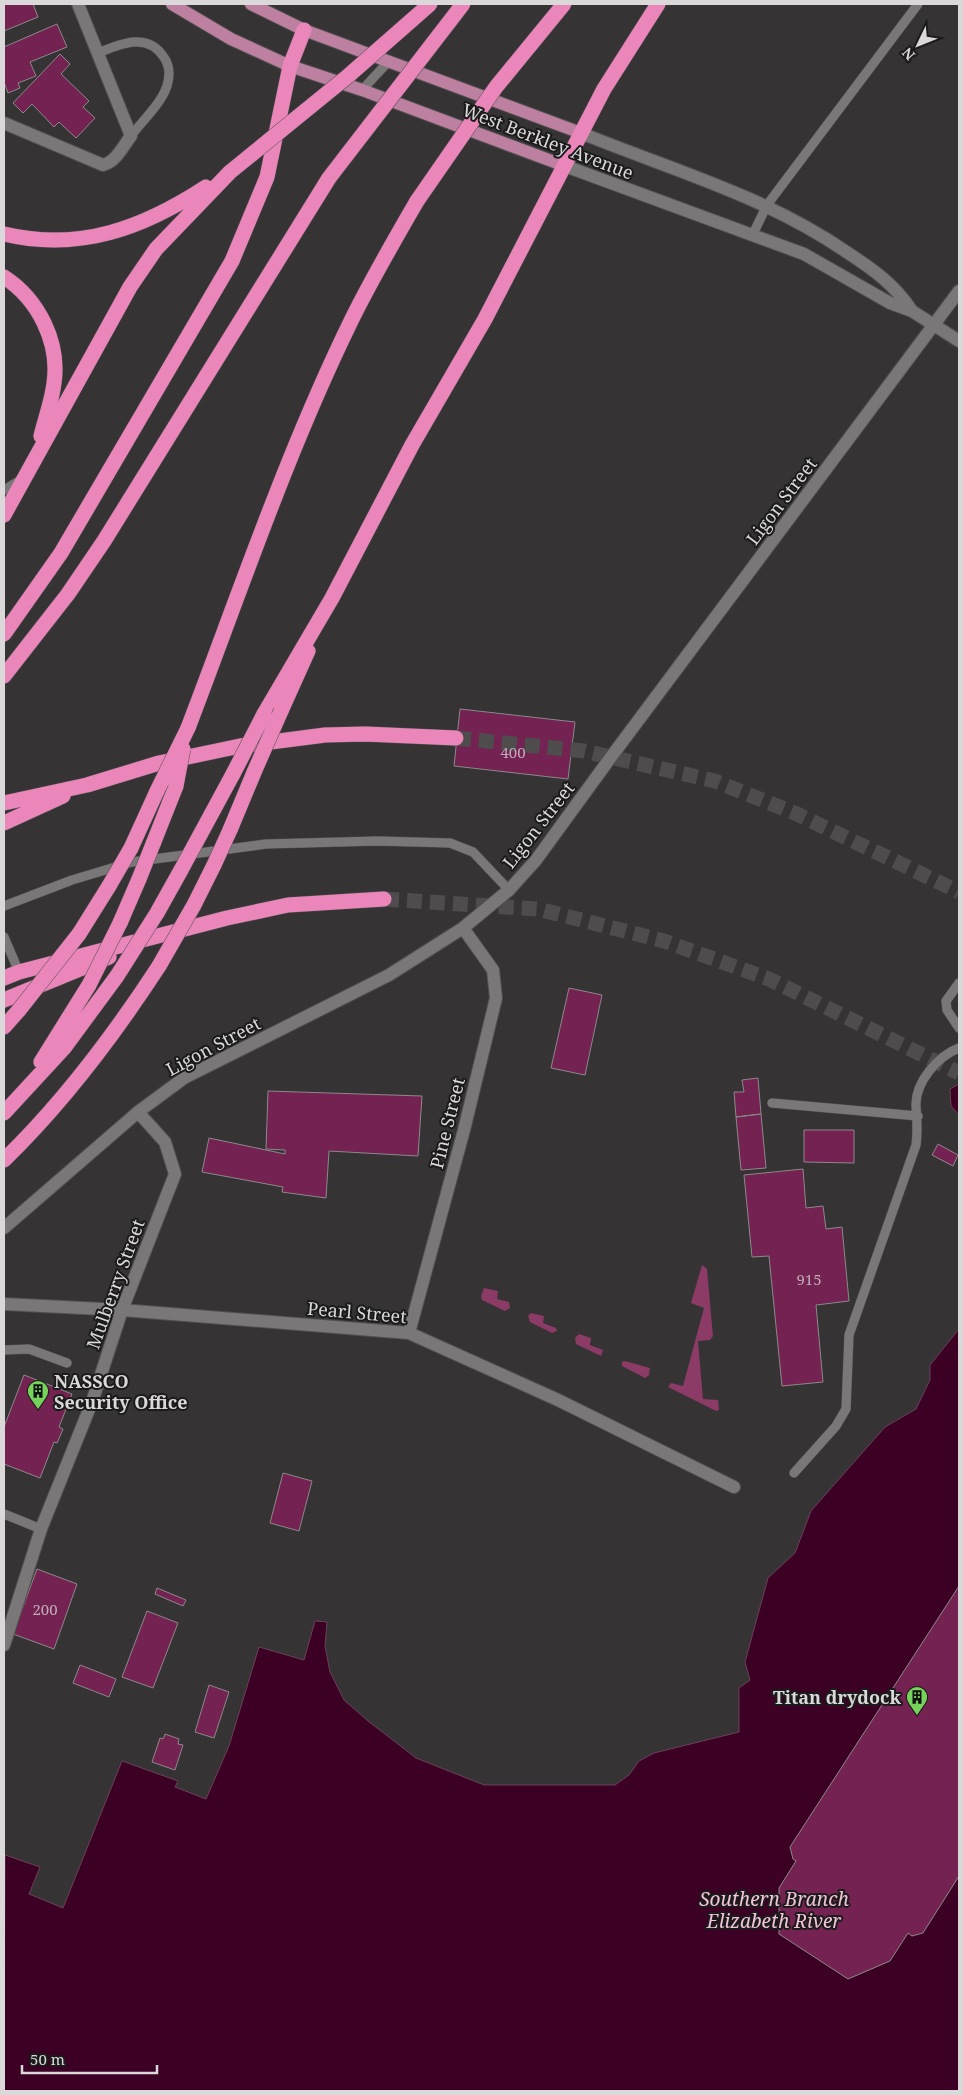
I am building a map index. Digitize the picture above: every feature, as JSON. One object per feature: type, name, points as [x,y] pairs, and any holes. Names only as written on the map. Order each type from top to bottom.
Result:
[{"type":"highway","points":[[4,234],[55,240],[115,233],[172,209],[230,172],[348,76],[430,4]]},
{"type":"highway","points":[[4,676],[68,594],[104,541],[329,178],[463,4]]},
{"type":"highway","points":[[4,1027],[79,934],[131,848],[188,728],[314,405],[365,293],[417,202],[496,87],[564,4]]},
{"type":"highway","points":[[4,1113],[64,1048],[116,976],[157,913],[264,714],[332,598],[412,445],[485,319],[565,166],[580,133],[604,90],[658,4]]},
{"type":"highway","points":[[4,634],[61,553],[232,261],[267,178],[290,66],[304,30]]},
{"type":"highway","points":[[4,515],[130,287],[156,249],[230,172]]},
{"type":"highway","points":[[4,276],[24,294],[39,313],[50,336],[55,362],[54,383],[36,456]]},
{"type":"highway","points":[[4,1160],[83,1072],[133,1006],[160,966],[194,906],[214,865],[332,598]]},
{"type":"highway","points":[[18,1096],[89,985],[120,923],[176,786],[188,728]]},
{"type":"highway","points":[[4,803],[87,785],[159,763],[240,746],[281,740],[365,734],[456,738]]},
{"type":"highway","points":[[4,823],[87,785]]},
{"type":"highway","points":[[4,978],[19,972],[195,924],[288,906],[384,899]]},
{"type":"highway","points":[[4,1000],[170,932]]},
{"type":"main road","name":"West Berkley Avenue","points":[[172,4],[231,39],[290,66],[362,90],[565,166]]},
{"type":"main road","name":"West Berkley Avenue","points":[[251,4],[304,30],[580,133]]},
{"type":"street","points":[[4,123],[103,165],[109,164],[131,136],[78,4]]},
{"type":"street","name":"West Berkley Avenue","points":[[580,133],[766,205],[832,242],[883,277],[899,293],[912,311]]},
{"type":"street","name":"West Berkley Avenue","points":[[565,166],[810,257],[890,303],[912,311],[959,341]]},
{"type":"street","name":"Ligon Street","points":[[4,1228],[138,1112],[184,1078],[389,975],[462,928],[509,890],[536,860],[959,291]]},
{"type":"street","name":"Pine Street","points":[[409,1333],[464,1130],[496,998],[493,970],[462,928]]},
{"type":"street","name":"Mulberry Street","points":[[4,1645],[41,1529],[92,1402],[122,1310],[175,1174],[165,1142],[138,1112]]},
{"type":"street","name":"Pearl Street","points":[[4,1304],[122,1310],[409,1333],[558,1400],[734,1487]]},
{"type":"lane","points":[[752,234],[766,205],[918,4]]},
{"type":"lane","points":[[98,53],[128,42],[145,42],[159,51],[168,64],[169,78],[166,88],[131,136]]},
{"type":"lane","points":[[362,90],[388,62]]},
{"type":"lane","points":[[4,490],[26,476]]},
{"type":"lane","points":[[4,906],[81,877],[132,862],[285,844],[378,841],[450,843],[473,852],[509,890]]},
{"type":"lane","points":[[4,937],[19,972]]},
{"type":"lane","points":[[959,983],[946,1002],[947,1010],[959,1028]]},
{"type":"lane","points":[[794,1473],[836,1426],[846,1409],[849,1336],[916,1145],[918,1116],[916,1105],[918,1092],[938,1060],[959,1048]]},
{"type":"lane","points":[[772,1103],[918,1116]]},
{"type":"lane","points":[[4,1350],[29,1349],[67,1363]]},
{"type":"lane","points":[[4,1514],[41,1529]]},
{"type":"shaded area","points":[[702,1265],[707,1269],[713,1336],[710,1340],[698,1341],[703,1399],[718,1400],[719,1410],[716,1411],[668,1387],[671,1383],[683,1386],[704,1308],[691,1303]]},
{"type":"shaded area","points":[[484,1288],[498,1291],[497,1299],[509,1302],[510,1308],[505,1311],[482,1300],[481,1296]]},
{"type":"shaded area","points":[[531,1313],[544,1316],[543,1323],[556,1328],[557,1331],[552,1333],[530,1322],[528,1316]]},
{"type":"shaded area","points":[[579,1334],[591,1338],[590,1345],[603,1350],[601,1356],[576,1344],[575,1338]]},
{"type":"shaded area","points":[[625,1361],[650,1368],[649,1375],[645,1378],[622,1366],[622,1362]]},
{"type":"water","points":[[959,1084],[959,1115],[951,1106],[950,1089]]},
{"type":"water","name":"Southern Branch Elizabeth River","points":[[959,1329],[959,2091],[4,2091],[5,1855],[40,1867],[29,1894],[63,1908],[122,1761],[178,1781],[175,1787],[206,1799],[229,1746],[259,1647],[304,1660],[315,1621],[327,1622],[325,1646],[330,1672],[344,1700],[416,1758],[484,1785],[615,1785],[629,1775],[639,1761],[654,1753],[739,1732],[739,1688],[750,1680],[745,1662],[768,1578],[795,1553],[811,1511],[885,1427],[916,1409],[930,1380],[930,1365]]},
{"type":"building","points":[[4,4],[33,4],[38,17],[4,31]]},
{"type":"building","points":[[57,24],[67,47],[30,62],[36,76],[18,83],[20,88],[8,93],[4,82],[4,47]]},
{"type":"building","points":[[60,54],[70,64],[61,74],[89,101],[83,107],[95,118],[76,138],[59,122],[54,127],[32,104],[23,113],[13,103]]},
{"type":"building","points":[[460,709],[575,722],[568,779],[454,766]]},
{"type":"building","points":[[569,988],[602,995],[585,1075],[551,1068]]},
{"type":"building","points":[[758,1078],[761,1114],[736,1117],[734,1092],[744,1092],[742,1080]]},
{"type":"building","points":[[268,1091],[422,1096],[418,1156],[329,1151],[326,1198],[282,1192],[283,1187],[202,1172],[209,1138],[285,1154],[285,1150],[266,1149]]},
{"type":"building","points":[[761,1114],[766,1168],[741,1170],[736,1117]]},
{"type":"building","points":[[804,1130],[854,1130],[854,1163],[804,1162]]},
{"type":"building","points":[[938,1144],[958,1155],[953,1166],[932,1155]]},
{"type":"building","points":[[803,1169],[806,1208],[823,1206],[826,1229],[842,1227],[849,1301],[816,1305],[823,1382],[782,1386],[769,1256],[752,1257],[744,1175]]},
{"type":"building","name":"NASSCO Security Office","points":[[24,1375],[72,1394],[59,1427],[63,1429],[57,1443],[54,1442],[40,1478],[4,1464],[4,1427]]},
{"type":"building","points":[[283,1473],[312,1481],[299,1531],[270,1523]]},
{"type":"building","points":[[37,1569],[77,1584],[54,1649],[13,1634]]},
{"type":"building","name":"Titan drydock","points":[[959,1586],[959,1876],[923,1933],[912,1936],[908,1933],[890,1961],[848,1979],[779,1934],[779,1888],[796,1861],[793,1859],[790,1847]]},
{"type":"building","points":[[157,1588],[186,1600],[183,1606],[155,1594]]},
{"type":"building","points":[[147,1611],[178,1623],[153,1688],[122,1677]]},
{"type":"building","points":[[80,1665],[116,1679],[109,1697],[73,1683]]},
{"type":"building","points":[[209,1685],[229,1692],[214,1738],[195,1732]]},
{"type":"building","points":[[165,1734],[179,1739],[178,1744],[183,1745],[175,1770],[152,1762],[160,1738],[163,1739]]},
{"type":"tunnel","points":[[456,738],[584,751],[715,781],[797,814],[959,892]]},
{"type":"tunnel","points":[[384,899],[538,909],[664,941],[769,979],[959,1073]]},
{"type":"place","name":"NASSCO Security Office","points":[[38,1410]]},
{"type":"place","name":"Titan drydock","points":[[917,1716]]}]
